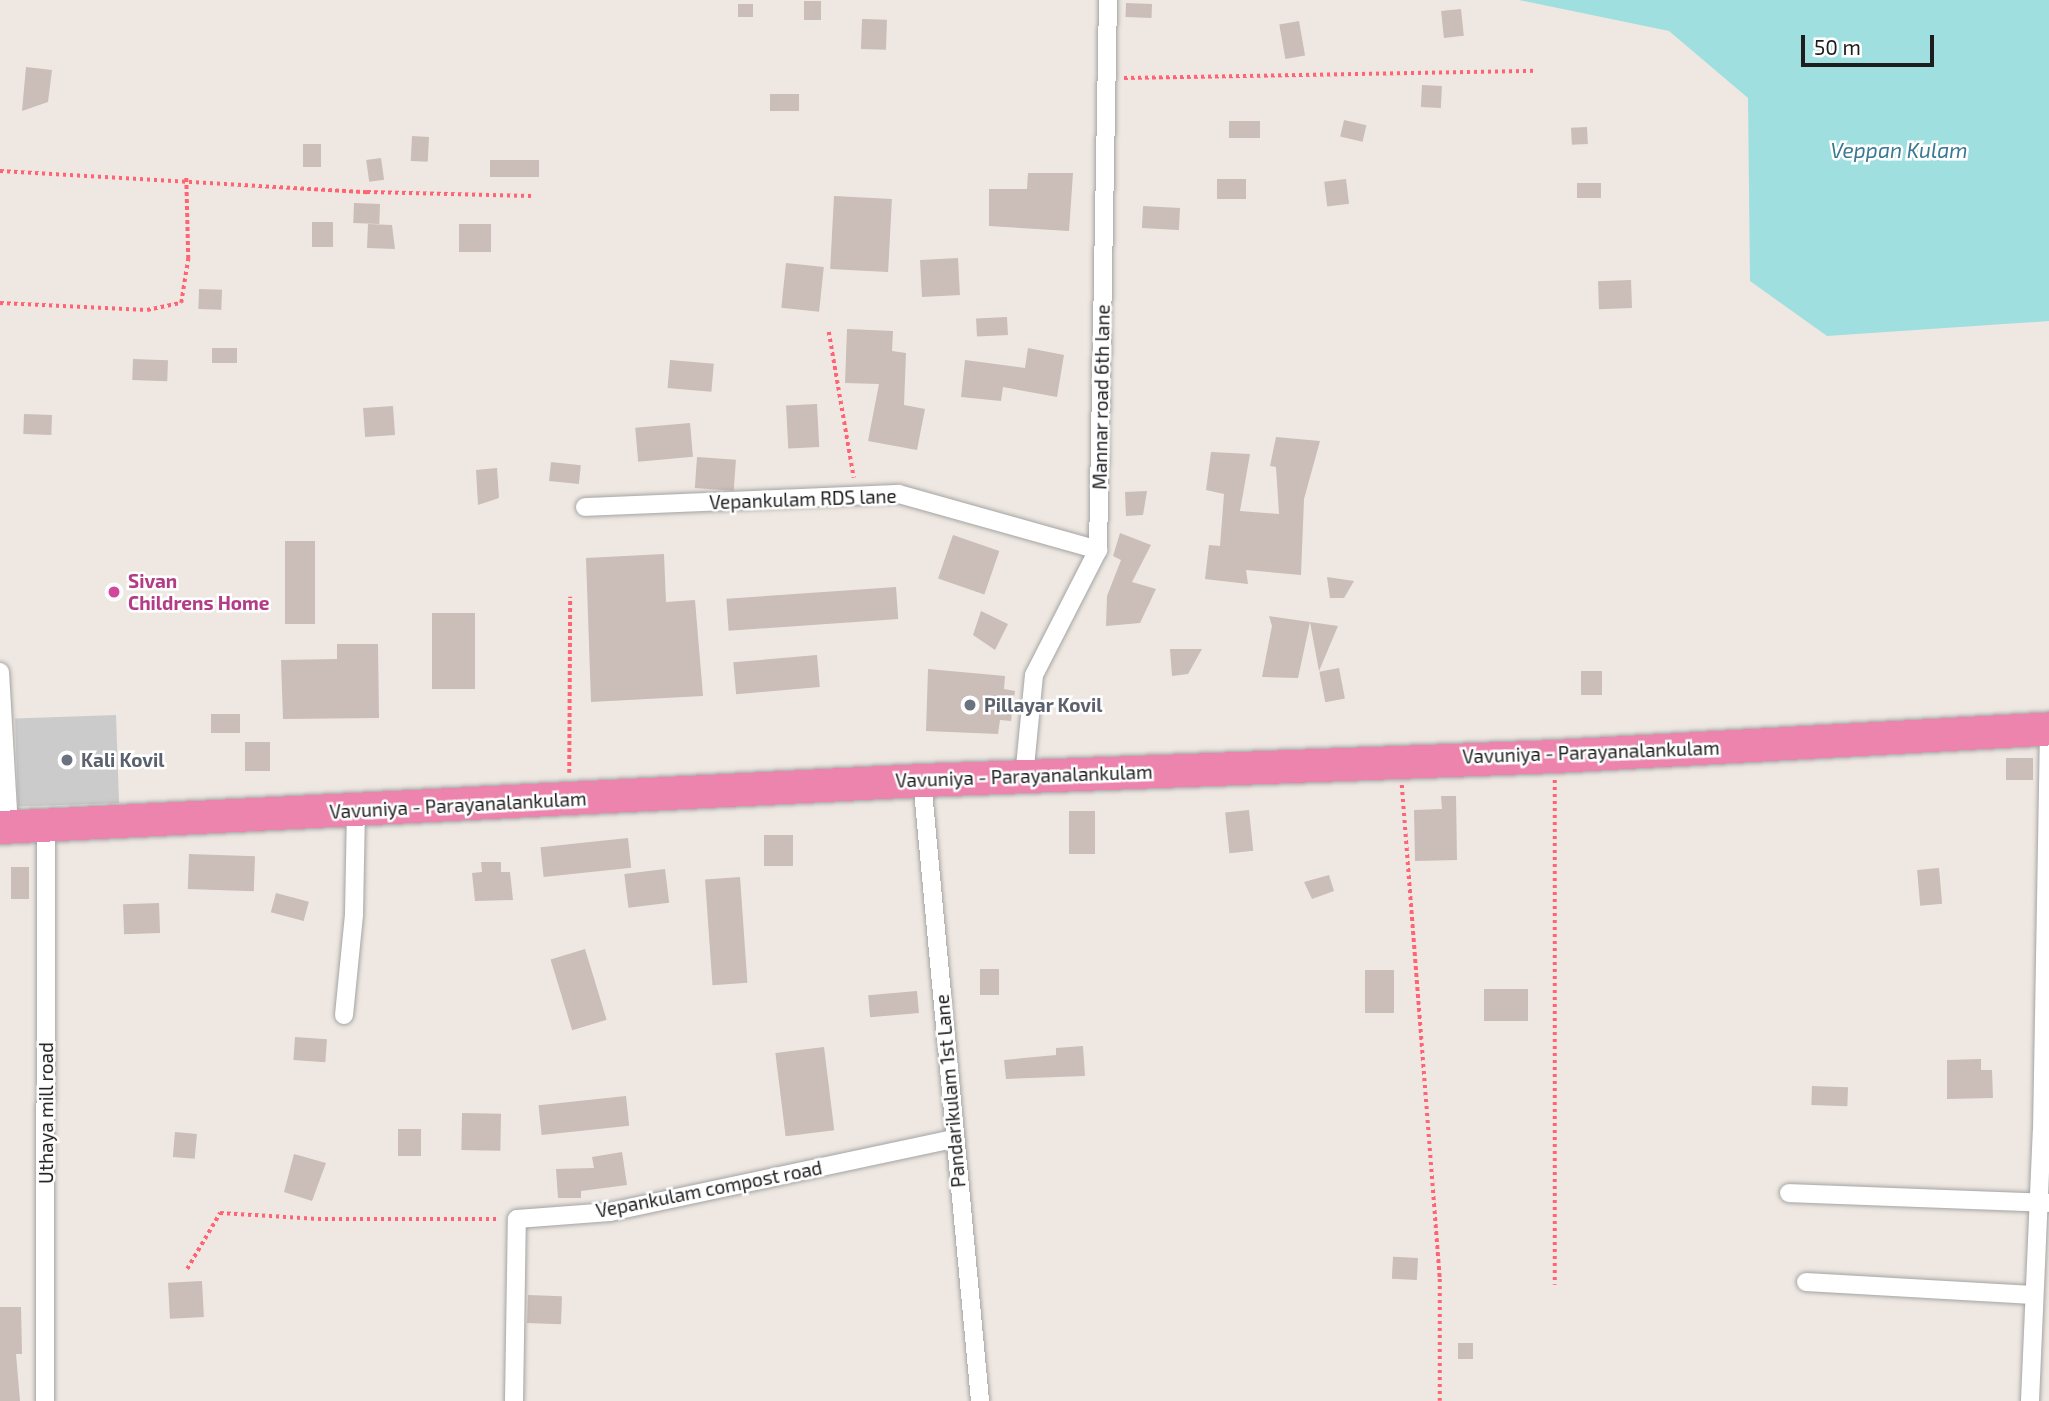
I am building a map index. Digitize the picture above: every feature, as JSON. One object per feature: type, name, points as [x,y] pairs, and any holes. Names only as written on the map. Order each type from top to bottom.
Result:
[{"type":"highway","name":"Vavuniya - Parayanalankulam","points":[[4,827],[922,780],[1400,759],[1555,755],[2049,728]]},
{"type":"street","name":"Mannar road 6th lane","points":[[1024,777],[1034,675],[1098,550],[1108,0]]},
{"type":"street","name":"Vepankulam RDS lane","points":[[585,507],[899,494],[1098,550]]},
{"type":"street","points":[[0,672],[4,827]]},
{"type":"street","points":[[2030,1401],[2033,1295],[2044,1203],[2049,728]]},
{"type":"street","name":"Pandarikulam 1st Lane","points":[[922,780],[980,1401]]},
{"type":"street","points":[[344,1016],[354,914],[356,811]]},
{"type":"street","name":"Uthaya mill road","points":[[45,1401],[46,826]]},
{"type":"street","name":"Vepankulam compost road","points":[[517,1219],[610,1212],[954,1139]]},
{"type":"street","points":[[1789,1193],[2044,1203]]},
{"type":"street","points":[[513,1401],[517,1219]]},
{"type":"street","points":[[1805,1282],[2033,1295]]},
{"type":"path","points":[[1108,78],[1535,71]]},
{"type":"path","points":[[0,171],[186,178],[367,192],[533,196]]},
{"type":"path","points":[[0,303],[147,310],[181,303],[188,259],[186,178]]},
{"type":"path","points":[[830,332],[858,496]]},
{"type":"path","points":[[569,776],[570,597]]},
{"type":"path","points":[[1555,755],[1555,1285]]},
{"type":"path","points":[[1400,759],[1440,1279],[1440,1401]]},
{"type":"path","points":[[187,1269],[220,1213],[318,1219],[517,1219]]},
{"type":"shaded area","name":"Kali Kovil","points":[[116,715],[119,803],[18,806],[15,719]]},
{"type":"water","name":"Veppan Kulam","points":[[1519,0],[2049,0],[2049,321],[1827,336],[1750,281],[1748,98],[1669,31]]},
{"type":"building","points":[[804,1],[821,1],[821,20],[804,20]]},
{"type":"building","points":[[1126,3],[1152,4],[1151,18],[1126,17]]},
{"type":"building","points":[[738,4],[753,4],[753,17],[738,17]]},
{"type":"building","points":[[1461,9],[1464,36],[1444,38],[1441,11]]},
{"type":"building","points":[[862,19],[887,20],[886,50],[861,49]]},
{"type":"building","points":[[1299,21],[1305,55],[1285,59],[1279,24]]},
{"type":"building","points":[[26,67],[52,70],[48,102],[22,111]]},
{"type":"building","points":[[1422,85],[1442,86],[1441,108],[1421,107]]},
{"type":"building","points":[[770,94],[799,94],[799,111],[770,111]]},
{"type":"building","points":[[1344,120],[1366,125],[1363,142],[1340,137]]},
{"type":"building","points":[[1229,121],[1260,121],[1260,138],[1229,138]]},
{"type":"building","points":[[1587,127],[1588,144],[1572,145],[1571,128]]},
{"type":"building","points":[[412,136],[429,137],[428,162],[411,161]]},
{"type":"building","points":[[303,144],[321,144],[321,167],[303,167]]},
{"type":"building","points":[[381,158],[384,180],[369,182],[366,160]]},
{"type":"building","points":[[490,160],[539,160],[539,177],[490,177]]},
{"type":"building","points":[[1028,173],[1073,173],[1069,231],[989,226],[989,189],[1027,189]]},
{"type":"building","points":[[1217,179],[1246,179],[1246,199],[1217,199]]},
{"type":"building","points":[[1346,179],[1349,204],[1327,206],[1324,182]]},
{"type":"building","points":[[1577,183],[1601,183],[1601,198],[1577,198]]},
{"type":"building","points":[[834,196],[892,199],[888,272],[830,269]]},
{"type":"building","points":[[354,203],[380,204],[379,224],[353,223]]},
{"type":"building","points":[[1143,206],[1180,208],[1179,230],[1142,228]]},
{"type":"building","points":[[312,222],[333,222],[333,247],[312,247]]},
{"type":"building","points":[[368,224],[392,225],[395,249],[367,248]]},
{"type":"building","points":[[459,224],[491,224],[491,252],[459,252]]},
{"type":"building","points":[[958,258],[960,295],[922,297],[920,260]]},
{"type":"building","points":[[786,263],[824,267],[819,312],[781,308]]},
{"type":"building","points":[[1631,280],[1632,308],[1599,309],[1598,281]]},
{"type":"building","points":[[199,289],[222,290],[221,310],[198,309]]},
{"type":"building","points":[[1007,317],[1008,335],[977,337],[976,319]]},
{"type":"building","points":[[847,329],[893,331],[892,351],[906,353],[904,405],[925,409],[917,450],[868,441],[879,384],[845,383]]},
{"type":"building","points":[[212,348],[237,348],[237,363],[212,363]]},
{"type":"building","points":[[1028,348],[1064,355],[1057,397],[1003,387],[1001,401],[961,397],[965,360],[1025,368]]},
{"type":"building","points":[[133,359],[168,360],[167,381],[132,380]]},
{"type":"building","points":[[670,360],[714,364],[711,392],[668,388]]},
{"type":"building","points":[[817,404],[819,447],[788,449],[786,406]]},
{"type":"building","points":[[393,406],[395,435],[365,437],[363,408]]},
{"type":"building","points":[[24,414],[52,415],[51,435],[23,434]]},
{"type":"building","points":[[690,423],[693,457],[638,462],[635,428]]},
{"type":"building","points":[[1276,437],[1320,441],[1304,499],[1301,575],[1246,570],[1248,584],[1205,579],[1209,545],[1220,546],[1224,494],[1206,490],[1211,452],[1250,454],[1240,511],[1279,514],[1276,467],[1270,466]]},
{"type":"building","points":[[697,457],[736,460],[734,491],[695,488]]},
{"type":"building","points":[[551,462],[581,465],[579,484],[549,481]]},
{"type":"building","points":[[497,468],[499,498],[478,505],[476,470]]},
{"type":"building","points":[[1147,491],[1143,515],[1126,516],[1125,492]]},
{"type":"building","points":[[1120,533],[1151,545],[1132,582],[1156,589],[1140,623],[1106,626],[1107,596],[1121,560],[1113,556]]},
{"type":"building","points":[[953,535],[999,551],[984,594],[938,578]]},
{"type":"building","points":[[285,541],[315,541],[315,624],[285,624]]},
{"type":"building","points":[[664,554],[666,602],[695,600],[703,696],[591,702],[586,558]]},
{"type":"building","points":[[1327,577],[1354,581],[1344,598],[1330,598]]},
{"type":"building","points":[[896,587],[898,619],[729,631],[726,599]]},
{"type":"building","points":[[981,611],[1008,624],[995,650],[973,635]]},
{"type":"building","points":[[432,613],[475,613],[475,689],[432,689]]},
{"type":"building","points":[[1269,616],[1338,626],[1319,671],[1310,622],[1298,678],[1262,677],[1272,626]]},
{"type":"building","points":[[337,644],[378,644],[379,718],[283,719],[281,660],[337,659]]},
{"type":"building","points":[[1170,649],[1202,649],[1188,674],[1172,676]]},
{"type":"building","points":[[817,655],[820,687],[736,694],[733,662]]},
{"type":"building","points":[[1339,668],[1345,698],[1325,702],[1319,672]]},
{"type":"building","name":"Pillayar Kovil","points":[[928,669],[1005,676],[1004,689],[1015,691],[1011,721],[1000,720],[998,734],[926,731]]},
{"type":"building","points":[[1581,671],[1602,671],[1602,695],[1581,695]]},
{"type":"building","points":[[211,714],[240,714],[240,733],[211,733]]},
{"type":"building","points":[[245,742],[270,742],[270,771],[245,771]]},
{"type":"building","points":[[2006,758],[2033,758],[2033,780],[2006,780]]},
{"type":"building","points":[[1441,796],[1456,796],[1457,860],[1415,861],[1414,810],[1442,809]]},
{"type":"building","points":[[1249,810],[1253,851],[1229,853],[1225,813]]},
{"type":"building","points":[[1069,811],[1095,811],[1095,854],[1069,854]]},
{"type":"building","points":[[764,835],[793,835],[793,866],[764,866]]},
{"type":"building","points":[[628,838],[631,868],[544,877],[540,847]]},
{"type":"building","points":[[189,854],[255,856],[254,891],[188,889]]},
{"type":"building","points":[[481,862],[501,862],[501,872],[510,872],[513,900],[475,901],[472,873],[482,872]]},
{"type":"building","points":[[11,867],[29,867],[29,899],[11,899]]},
{"type":"building","points":[[1939,868],[1942,904],[1920,906],[1917,870]]},
{"type":"building","points":[[665,869],[669,903],[628,908],[624,874]]},
{"type":"building","points":[[1329,875],[1334,891],[1312,899],[1304,882]]},
{"type":"building","points":[[740,877],[747,983],[712,985],[705,879]]},
{"type":"building","points":[[276,893],[309,902],[304,921],[271,912]]},
{"type":"building","points":[[159,903],[160,933],[124,934],[123,904]]},
{"type":"building","points":[[585,949],[607,1020],[572,1030],[551,960]]},
{"type":"building","points":[[980,969],[999,969],[999,995],[980,995]]},
{"type":"building","points":[[1365,970],[1394,970],[1394,1013],[1365,1013]]},
{"type":"building","points":[[1484,989],[1528,989],[1528,1021],[1484,1021]]},
{"type":"building","points":[[917,991],[919,1013],[870,1017],[868,995]]},
{"type":"building","points":[[295,1037],[327,1039],[325,1062],[293,1060]]},
{"type":"building","points":[[1083,1046],[1085,1076],[1006,1079],[1004,1060],[1056,1055],[1056,1048]]},
{"type":"building","points":[[824,1047],[834,1130],[786,1136],[775,1053]]},
{"type":"building","points":[[1981,1059],[1981,1070],[1992,1070],[1993,1098],[1947,1099],[1947,1060]]},
{"type":"building","points":[[1812,1086],[1848,1087],[1847,1106],[1811,1105]]},
{"type":"building","points":[[626,1096],[629,1126],[542,1135],[538,1105]]},
{"type":"building","points":[[462,1113],[501,1114],[500,1151],[461,1150]]},
{"type":"building","points":[[398,1129],[421,1129],[421,1156],[398,1156]]},
{"type":"building","points":[[175,1132],[197,1134],[195,1159],[173,1157]]},
{"type":"building","points":[[622,1152],[627,1185],[581,1191],[581,1198],[558,1198],[556,1169],[594,1168],[592,1157]]},
{"type":"building","points":[[294,1154],[326,1163],[312,1201],[284,1192]]},
{"type":"building","points":[[1393,1257],[1418,1258],[1417,1280],[1392,1279]]},
{"type":"building","points":[[202,1281],[204,1317],[170,1319],[168,1283]]},
{"type":"building","points":[[528,1295],[562,1296],[561,1324],[527,1323]]},
{"type":"building","points":[[0,1307],[21,1307],[22,1354],[16,1354],[20,1401],[0,1401]]},
{"type":"building","points":[[1458,1343],[1473,1343],[1473,1359],[1458,1359]]},
{"type":"place","name":"Sivan Childrens Home","points":[[114,592]]},
{"type":"place","name":"Pillayar Kovil","points":[[970,705]]},
{"type":"place","name":"Kali Kovil","points":[[67,760]]}]
